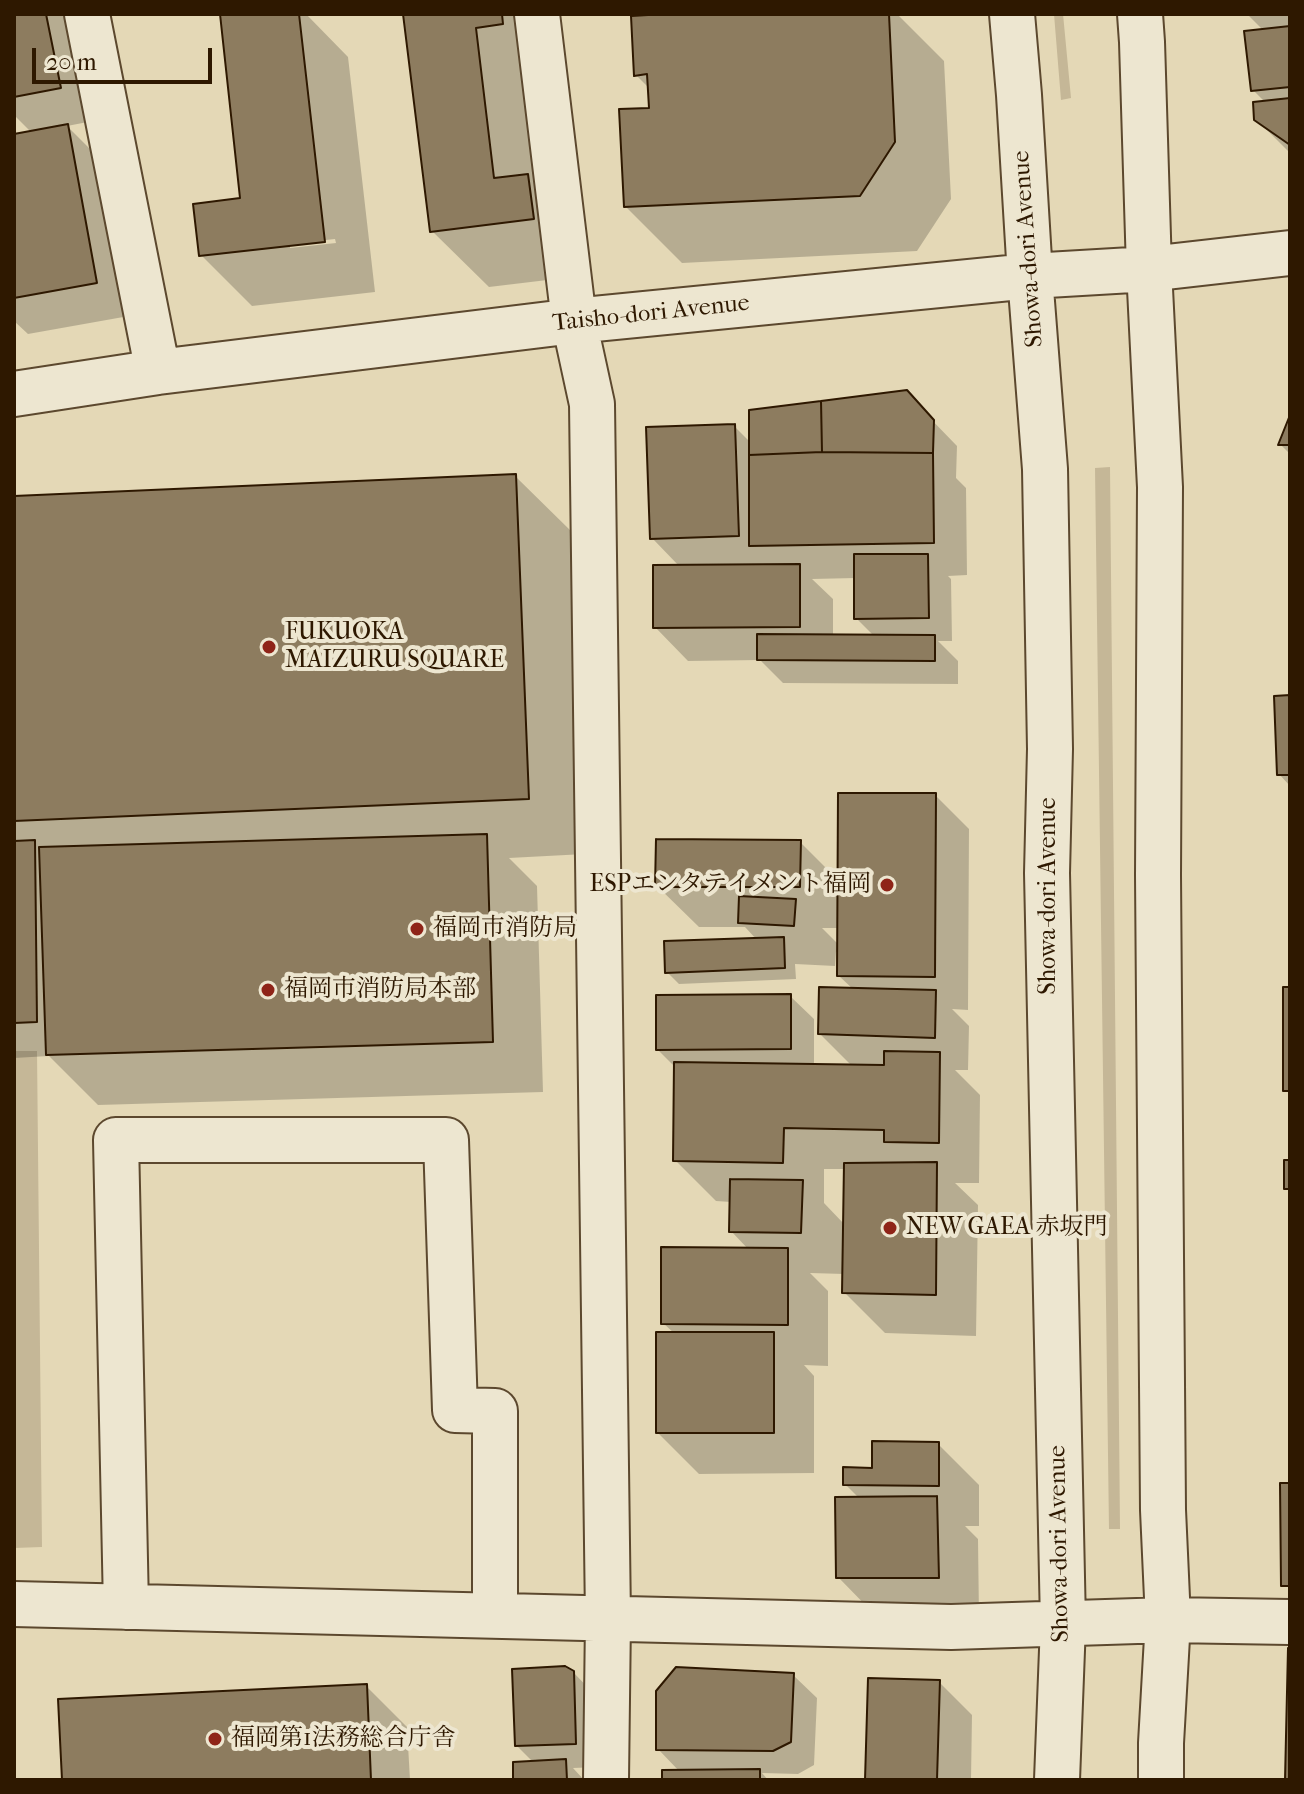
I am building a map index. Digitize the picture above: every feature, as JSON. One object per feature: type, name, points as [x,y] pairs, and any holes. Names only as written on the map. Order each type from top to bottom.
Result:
[{"type":"street","points":[[87,14],[158,372]]},
{"type":"street","points":[[537,14],[574,321],[592,404],[608,1618],[606,1780]]},
{"type":"street","name":"Showa-dori Avenue","points":[[1012,14],[1045,469],[1050,749],[1047,873],[1063,1624],[1057,1780]]},
{"type":"street","points":[[1140,14],[1160,487],[1163,1510],[1168,1620],[1161,1780]]},
{"type":"street","name":"Taisho-dori Avenue","points":[[14,394],[158,372],[574,321],[1030,276],[1149,269],[1290,253]]},
{"type":"street","points":[[126,1607],[116,1140],[446,1140],[455,1410],[495,1411],[495,1615]]},
{"type":"street","points":[[14,1604],[951,1627],[1168,1620],[1290,1622]]},
{"type":"shaded area","points":[[1054,14],[1063,14],[1071,98],[1061,100]]},
{"type":"shaded area","points":[[1110,467],[1120,1529],[1109,1529],[1095,468]]},
{"type":"shaded area","points":[[14,1051],[37,1051],[42,1547],[14,1548]]},
{"type":"building","points":[[14,14],[46,14],[61,88],[14,97]]},
{"type":"building","points":[[220,14],[299,14],[325,242],[199,256],[193,204],[240,198]]},
{"type":"building","points":[[403,14],[502,14],[503,24],[476,28],[494,178],[528,174],[534,219],[430,232]]},
{"type":"building","points":[[889,14],[895,142],[860,196],[624,207],[619,109],[649,108],[647,74],[634,76],[631,16]]},
{"type":"building","points":[[1290,26],[1290,87],[1251,91],[1244,31]]},
{"type":"building","points":[[1290,98],[1290,145],[1254,120],[1253,102]]},
{"type":"building","points":[[68,124],[97,283],[14,298],[14,134]]},
{"type":"building","points":[[907,390],[934,420],[933,453],[822,452],[821,401]]},
{"type":"building","points":[[821,401],[822,452],[749,455],[749,410]]},
{"type":"building","points":[[1290,415],[1290,445],[1278,445]]},
{"type":"building","points":[[735,424],[739,536],[650,539],[646,427]]},
{"type":"building","points":[[933,453],[934,543],[749,546],[749,455]]},
{"type":"building","name":"FUKUOKA MAIZURU SQUARE","points":[[516,474],[529,799],[14,821],[14,496]]},
{"type":"building","points":[[854,554],[928,554],[929,618],[854,619]]},
{"type":"building","points":[[800,564],[800,627],[653,628],[653,565]]},
{"type":"building","points":[[757,634],[935,635],[935,661],[757,660]]},
{"type":"building","points":[[1290,695],[1290,775],[1277,775],[1274,696]]},
{"type":"building","name":"ESPエンタテイメント福岡","points":[[838,793],[936,793],[935,977],[837,976]]},
{"type":"building","name":"福岡市消防局本部","points":[[487,834],[493,1042],[46,1055],[39,847]]},
{"type":"building","points":[[656,839],[801,840],[800,887],[655,887]]},
{"type":"building","points":[[35,840],[37,1022],[14,1023],[14,841]]},
{"type":"building","points":[[739,896],[796,899],[794,926],[738,923]]},
{"type":"building","points":[[784,937],[785,968],[665,973],[664,941]]},
{"type":"building","points":[[819,987],[936,990],[935,1038],[818,1034]]},
{"type":"building","points":[[1283,987],[1290,987],[1290,1091],[1283,1091]]},
{"type":"building","points":[[791,994],[791,1049],[656,1050],[656,995]]},
{"type":"building","points":[[884,1051],[940,1052],[939,1143],[884,1142],[884,1130],[784,1128],[783,1163],[673,1161],[674,1062],[884,1065]]},
{"type":"building","points":[[1284,1160],[1290,1160],[1290,1189],[1284,1189]]},
{"type":"building","name":"NEW GAEA 赤坂門","points":[[937,1162],[936,1295],[842,1293],[844,1163]]},
{"type":"building","points":[[730,1179],[803,1180],[801,1233],[729,1232]]},
{"type":"building","points":[[661,1247],[788,1248],[788,1325],[661,1324]]},
{"type":"building","points":[[656,1332],[774,1332],[774,1433],[656,1433]]},
{"type":"building","points":[[872,1441],[939,1442],[939,1486],[843,1485],[843,1467],[872,1468]]},
{"type":"building","points":[[1280,1483],[1290,1483],[1290,1586],[1281,1586]]},
{"type":"building","points":[[937,1496],[939,1578],[836,1578],[835,1497]]},
{"type":"building","points":[[1288,1648],[1290,1780],[1285,1780]]},
{"type":"building","points":[[565,1666],[574,1671],[576,1744],[515,1746],[512,1669]]},
{"type":"building","points":[[676,1667],[794,1673],[791,1742],[773,1751],[656,1750],[656,1691]]},
{"type":"building","points":[[868,1678],[940,1680],[937,1780],[865,1780]]},
{"type":"building","name":"福岡第1法務総合庁舎","points":[[367,1684],[371,1780],[62,1780],[58,1699]]},
{"type":"building","points":[[566,1759],[567,1780],[513,1780],[513,1762]]},
{"type":"building","points":[[760,1769],[760,1780],[662,1780],[662,1770]]},
{"type":"place","name":"FUKUOKA MAIZURU SQUARE","points":[[269,647]]},
{"type":"place","name":"ESPエンタテイメント福岡","points":[[887,885]]},
{"type":"place","name":"福岡市消防局","points":[[417,929]]},
{"type":"place","name":"福岡市消防局本部","points":[[268,990]]},
{"type":"place","name":"NEW GAEA 赤坂門","points":[[890,1228]]},
{"type":"place","name":"福岡第1法務総合庁舎","points":[[215,1739]]}]
